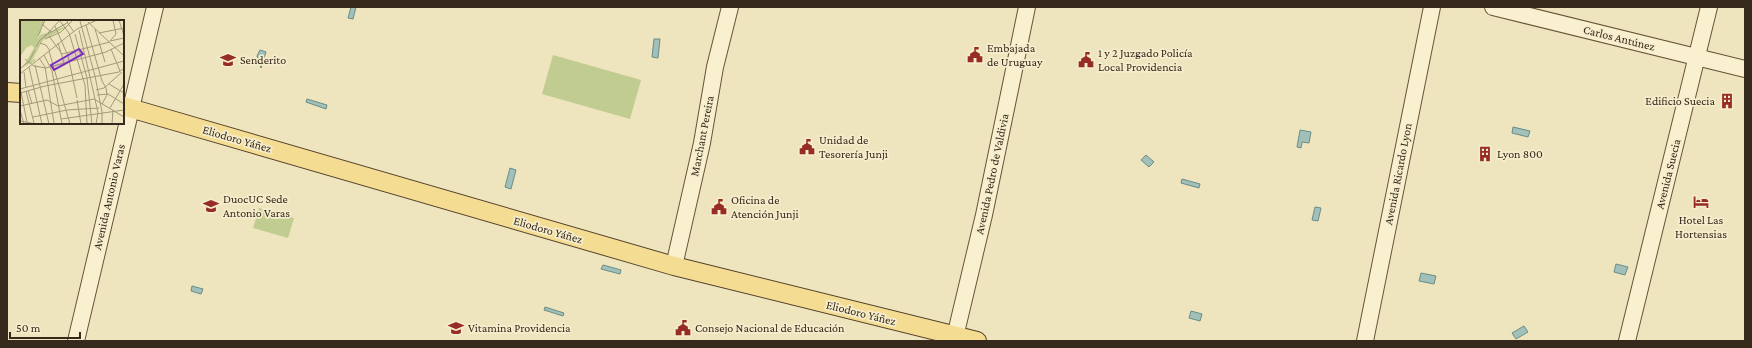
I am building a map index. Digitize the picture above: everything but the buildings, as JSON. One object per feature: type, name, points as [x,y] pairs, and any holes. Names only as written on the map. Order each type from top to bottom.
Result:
[{"type":"main road","points":[[7,92],[20,93]]},
{"type":"main road","name":"Eliodoro Yáñez","points":[[127,107],[674,266],[955,338],[977,341]]},
{"type":"street","name":"Avenida Antonio Varas","points":[[124,121],[155,7]]},
{"type":"street","name":"Marchant Pereira","points":[[674,266],[702,143],[715,67],[730,7]]},
{"type":"street","name":"Avenida Pedro de Valdivia","points":[[955,338],[984,215],[1028,7]]},
{"type":"street","name":"Avenida Ricardo Lyon","points":[[1365,341],[1432,7]]},
{"type":"street","name":"Carlos Antúnez","points":[[1493,7],[1745,69]]},
{"type":"street","name":"Avenida Suecia","points":[[1627,341],[1709,7]]},
{"type":"street","name":"Avenida Antonio Varas","points":[[76,341],[123,124]]},
{"type":"green space","points":[[553,55],[641,80],[630,119],[542,94]]},
{"type":"green space","points":[[259,208],[294,218],[288,238],[253,228]]},
{"type":"water","points":[[351,7],[356,7],[353,19],[348,18]]},
{"type":"water","points":[[654,39],[660,39],[658,58],[652,57]]},
{"type":"water","points":[[260,50],[266,52],[261,68],[257,56]]},
{"type":"water","points":[[307,99],[327,105],[326,109],[306,102]]},
{"type":"water","points":[[1513,127],[1530,131],[1528,137],[1512,133]]},
{"type":"water","points":[[1300,130],[1311,132],[1309,143],[1302,142],[1301,148],[1297,147]]},
{"type":"water","points":[[1146,155],[1154,162],[1149,167],[1141,160]]},
{"type":"water","points":[[510,168],[516,170],[511,189],[505,187]]},
{"type":"water","points":[[1182,179],[1200,184],[1199,188],[1181,183]]},
{"type":"water","points":[[1315,207],[1321,208],[1318,221],[1312,220]]},
{"type":"water","points":[[1616,264],[1628,267],[1625,275],[1614,272]]},
{"type":"water","points":[[603,265],[621,270],[620,274],[601,269]]},
{"type":"water","points":[[1421,273],[1436,276],[1434,284],[1419,281]]},
{"type":"water","points":[[192,286],[203,289],[201,294],[191,291]]},
{"type":"water","points":[[545,307],[564,313],[563,316],[544,310]]},
{"type":"water","points":[[1191,311],[1202,314],[1200,321],[1189,318]]},
{"type":"water","points":[[1524,326],[1528,332],[1516,339],[1512,333]]},
{"type":"place","name":"Embajada de Uruguay","points":[[975,55]]},
{"type":"place","name":"Senderito","points":[[228,60]]},
{"type":"place","name":"1 y 2 Juzgado Policía Local Providencia","points":[[1086,60]]},
{"type":"place","name":"Edificio Suecia","points":[[1727,101]]},
{"type":"place","name":"Unidad de Tesorería Junji","points":[[807,147]]},
{"type":"place","name":"Lyon 800","points":[[1485,154]]},
{"type":"place","name":"Hotel Las Hortensias","points":[[1701,202]]},
{"type":"place","name":"DuocUC Sede Antonio Varas","points":[[211,206]]},
{"type":"place","name":"Oficina de Atención Junji","points":[[719,207]]},
{"type":"place","name":"Vitamina Providencia","points":[[456,328]]},
{"type":"place","name":"Consejo Nacional de Educación","points":[[683,328]]}]
